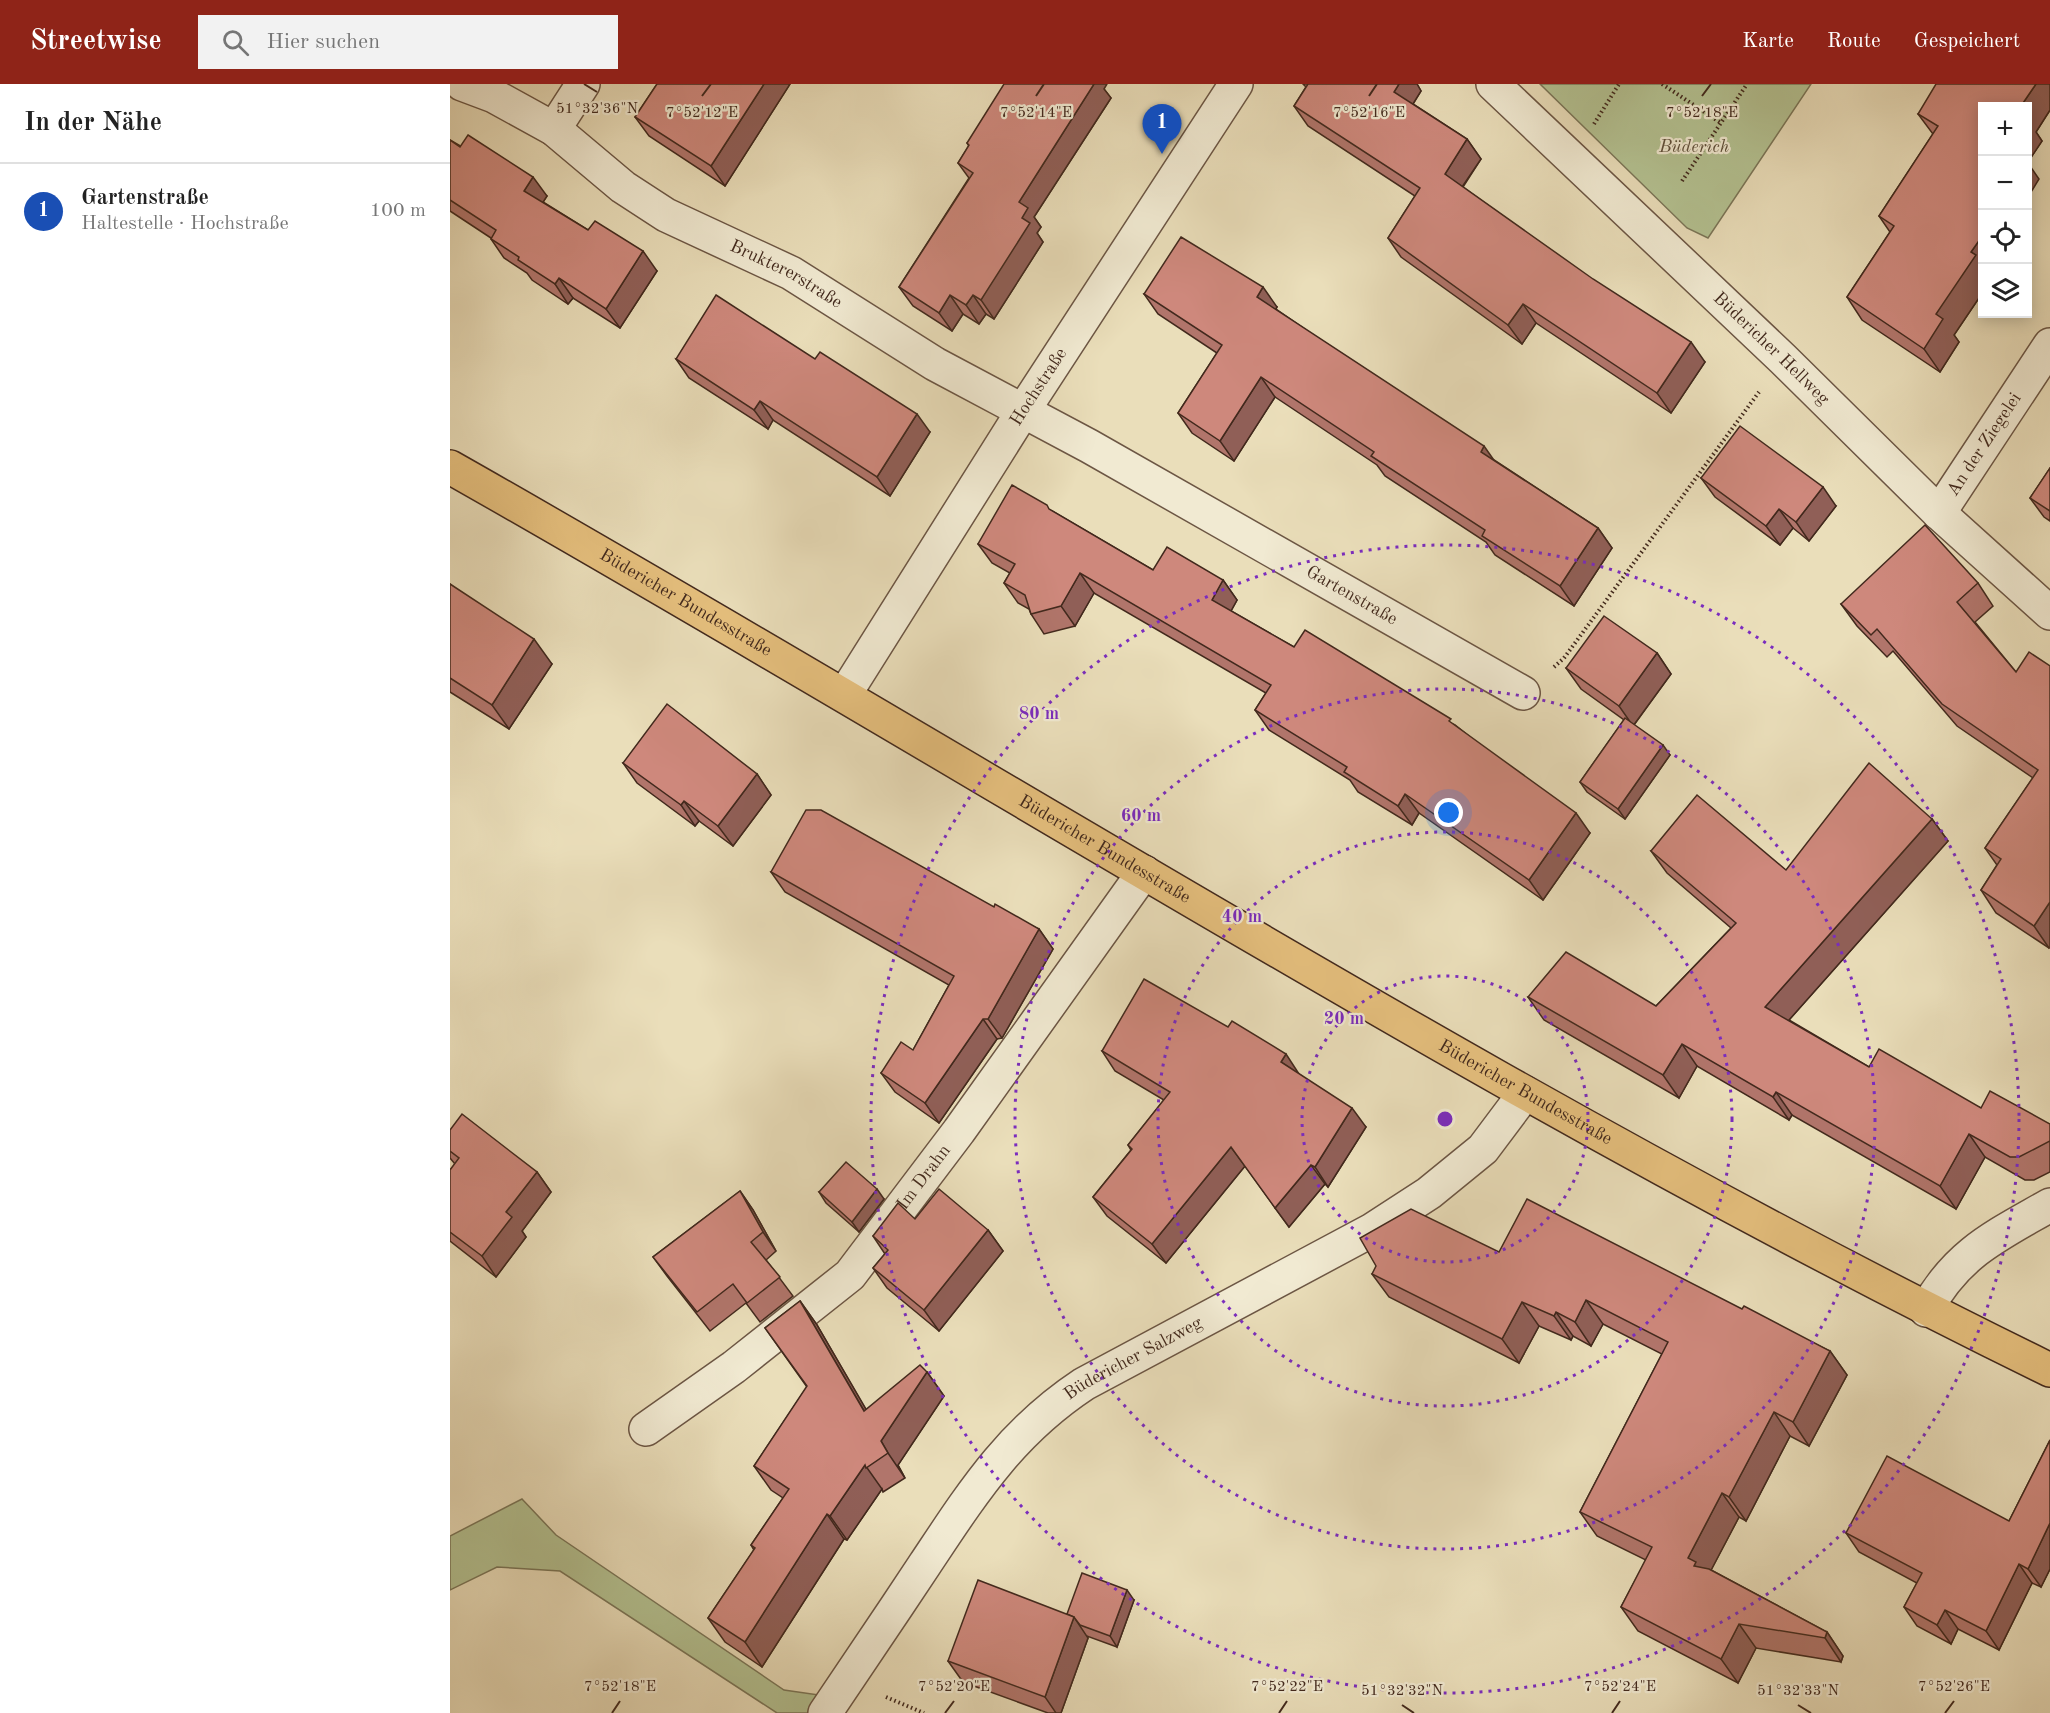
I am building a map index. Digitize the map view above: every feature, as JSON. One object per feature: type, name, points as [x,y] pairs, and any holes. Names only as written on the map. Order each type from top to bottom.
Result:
[{"type":"main road","name":"Büdericher Bundesstraße","points":[[450,467],[845,694],[1144,872],[1525,1093],[1926,1310],[2050,1370]]},
{"type":"street","name":"Bruktererstraße","points":[[462,84],[494,96],[555,129],[645,203],[791,273],[936,363],[1023,411]]},
{"type":"street","points":[[555,129],[583,84]]},
{"type":"street","name":"Hochstraße","points":[[845,694],[1023,411],[1236,84]]},
{"type":"street","name":"Büdericher Hellweg","points":[[1492,84],[1782,359],[1939,513],[2050,614]]},
{"type":"street","name":"An der Ziegelei","points":[[1939,513],[2050,345]]},
{"type":"street","name":"Gartenstraße","points":[[1023,411],[1523,693]]},
{"type":"street","name":"Im Drahn","points":[[646,1429],[734,1367],[850,1275],[959,1131],[1144,872]]},
{"type":"street","name":"Büdericher Salzweg","points":[[825,1713],[979,1483],[1027,1428],[1056,1402],[1084,1384],[1372,1230],[1429,1193],[1483,1149],[1525,1093]]},
{"type":"street","points":[[1926,1310],[1939,1286],[1971,1252],[1990,1238],[2050,1205]]},
{"type":"path","points":[[1592,126],[1619,84]]},
{"type":"path","points":[[1662,84],[1721,123]]},
{"type":"path","points":[[1682,181],[1747,84]]},
{"type":"path","points":[[1523,693],[1564,658],[1752,401]]},
{"type":"green space","name":"Büderich","points":[[1540,84],[1811,84],[1708,238],[1687,228]]},
{"type":"green space","points":[[522,1499],[556,1535],[784,1690],[826,1696],[814,1713],[777,1713],[560,1571],[497,1567],[450,1590],[450,1536]]},
{"type":"building","points":[[657,84],[764,84],[711,166],[635,117]]},
{"type":"building","points":[[1004,84],[1094,84],[1019,202],[1028,208],[1022,218],[1030,223],[981,300],[973,295],[966,305],[950,295],[939,313],[899,287],[973,173],[958,163],[969,145],[967,143]]},
{"type":"building","points":[[1308,84],[1399,84],[1394,92],[1467,139],[1445,174],[1593,279],[1691,342],[1657,393],[1523,304],[1508,325],[1388,238],[1420,188],[1294,106]]},
{"type":"building","points":[[1936,84],[2036,84],[2024,102],[1978,102],[1978,242],[1971,252],[1976,255],[1936,314],[1943,319],[1924,349],[1847,297],[1894,226],[1879,216],[1938,126],[1918,114]]},
{"type":"building","points":[[468,135],[533,177],[524,191],[588,230],[595,221],[643,251],[606,309],[559,278],[555,284],[518,260],[519,257],[491,239],[496,230],[450,200],[450,140],[460,147]]},
{"type":"building","points":[[1181,237],[1263,287],[1257,297],[1484,446],[1481,452],[1598,528],[1560,586],[1482,536],[1485,530],[1371,456],[1374,452],[1261,377],[1220,441],[1178,413],[1222,345],[1144,294]]},
{"type":"building","points":[[716,295],[815,359],[820,352],[917,414],[877,477],[760,401],[754,410],[676,359]]},
{"type":"building","points":[[1740,426],[1823,487],[1796,522],[1779,509],[1766,526],[1701,478]]},
{"type":"building","points":[[2050,468],[2050,511],[2030,498]]},
{"type":"building","points":[[1012,485],[1153,570],[1167,547],[1223,580],[1212,600],[1294,647],[1305,630],[1451,719],[1449,721],[1576,813],[1529,880],[1405,794],[1398,806],[1344,772],[1347,767],[1255,710],[1271,685],[1080,573],[1061,606],[1031,614],[1025,595],[1004,583],[1015,564],[978,544]]},
{"type":"building","points":[[1925,525],[1978,583],[1957,602],[2016,672],[2029,652],[2050,666],[2050,902],[2034,926],[1981,890],[2001,859],[1985,848],[2038,770],[1942,704],[1877,629],[1871,635],[1841,604]]},
{"type":"building","points":[[450,584],[534,639],[492,705],[450,678]]},
{"type":"building","points":[[1604,616],[1657,653],[1619,706],[1566,668]]},
{"type":"building","points":[[667,704],[757,774],[718,826],[684,801],[681,805],[623,763]]},
{"type":"building","points":[[1625,718],[1663,745],[1618,809],[1580,782]]},
{"type":"building","points":[[1869,763],[1932,819],[1765,1007],[1869,1067],[1879,1049],[1981,1108],[1990,1091],[2050,1124],[2050,1141],[2019,1157],[2010,1157],[1969,1134],[1940,1186],[1776,1092],[1773,1097],[1682,1044],[1663,1075],[1528,997],[1566,952],[1656,1006],[1736,923],[1651,851],[1697,795],[1786,870]]},
{"type":"building","points":[[806,810],[821,810],[994,907],[995,904],[1039,929],[988,1019],[983,1019],[925,1103],[881,1073],[901,1042],[913,1050],[954,976],[771,872]]},
{"type":"building","points":[[1144,979],[1228,1027],[1232,1021],[1286,1054],[1281,1062],[1352,1108],[1315,1167],[1311,1165],[1275,1208],[1231,1147],[1152,1244],[1093,1197],[1132,1149],[1128,1145],[1170,1092],[1102,1051]]},
{"type":"building","points":[[462,1114],[537,1172],[506,1212],[512,1217],[482,1256],[450,1232],[450,1170],[459,1158],[450,1151],[450,1130]]},
{"type":"building","points":[[846,1162],[877,1189],[852,1222],[819,1192]]},
{"type":"building","points":[[939,1189],[988,1230],[924,1310],[873,1268],[888,1250],[873,1236],[898,1203],[915,1219]]},
{"type":"building","points":[[740,1191],[763,1232],[751,1242],[780,1277],[747,1303],[733,1284],[697,1312],[653,1257]]},
{"type":"building","points":[[1527,1199],[1742,1309],[1744,1306],[1830,1351],[1793,1422],[1774,1412],[1729,1497],[1722,1493],[1688,1558],[1696,1562],[1694,1566],[1709,1569],[1827,1632],[1825,1638],[1739,1624],[1721,1659],[1621,1607],[1652,1547],[1580,1512],[1668,1342],[1586,1300],[1575,1322],[1556,1312],[1554,1316],[1522,1302],[1502,1339],[1372,1274],[1376,1266],[1360,1238],[1411,1209],[1499,1252]]},
{"type":"building","points":[[800,1301],[864,1411],[920,1365],[927,1372],[881,1441],[888,1453],[866,1468],[865,1465],[830,1516],[827,1514],[745,1642],[708,1618],[755,1548],[751,1545],[789,1489],[754,1466],[807,1386],[765,1328]]},
{"type":"building","points":[[2050,1440],[2050,1523],[2028,1569],[2019,1564],[1986,1631],[1945,1610],[1937,1625],[1904,1607],[1922,1573],[1846,1533],[1887,1456],[2009,1521]]},
{"type":"building","points":[[1082,1573],[1127,1590],[1110,1636],[1080,1625],[1074,1617],[1067,1614]]},
{"type":"building","points":[[978,1580],[1074,1617],[1045,1697],[948,1661]]},
{"type":"place","name":"Gartenstraße","points":[[1162,154]]}]
